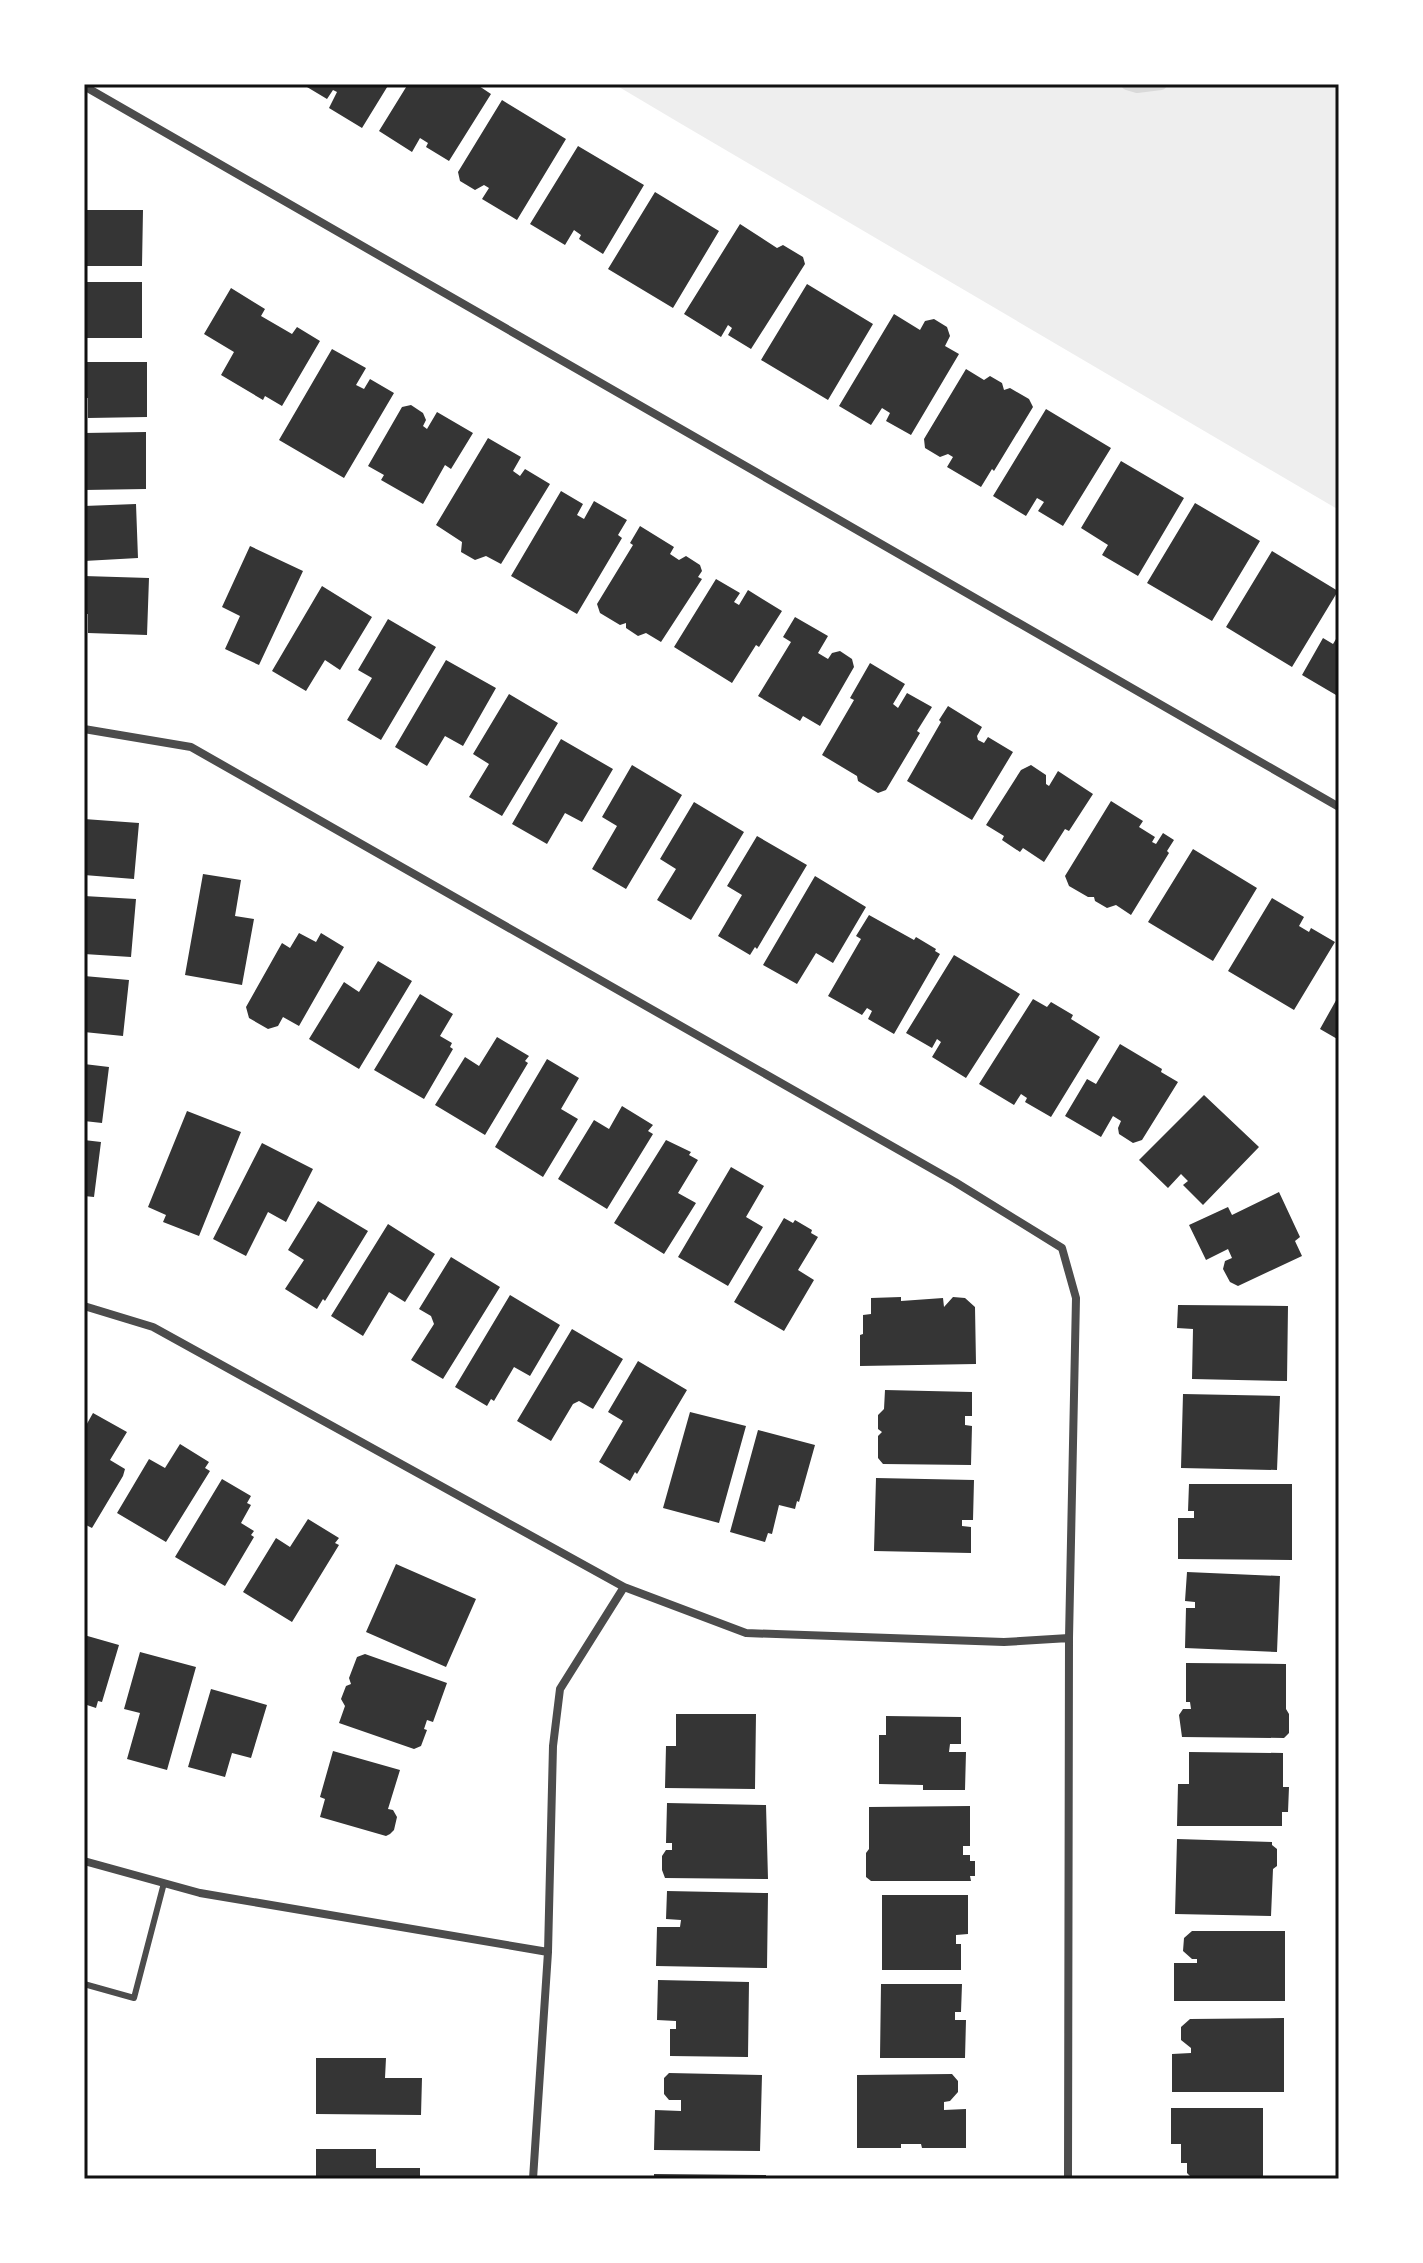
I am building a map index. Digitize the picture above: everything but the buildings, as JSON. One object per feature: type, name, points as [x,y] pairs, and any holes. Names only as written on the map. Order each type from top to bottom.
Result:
[{"type":"street","points":[[84,86],[1339,807]]},
{"type":"street","points":[[84,729],[191,747],[955,1182],[1062,1248],[1076,1298],[1069,1638],[1068,2179]]},
{"type":"street","points":[[84,1306],[153,1327],[624,1587],[746,1633],[1004,1642],[1069,1638]]},
{"type":"street","points":[[533,2179],[548,1952],[553,1746],[560,1689],[624,1587]]},
{"type":"street","points":[[84,1861],[200,1893],[548,1952]]},
{"type":"lane","points":[[84,1984],[134,1998],[164,1883]]},
{"type":"shaded area","points":[[614,84],[1339,84],[1339,510],[678,122]]},
{"type":"waterway","points":[[1127,84],[1137,87],[1161,84]]}]
